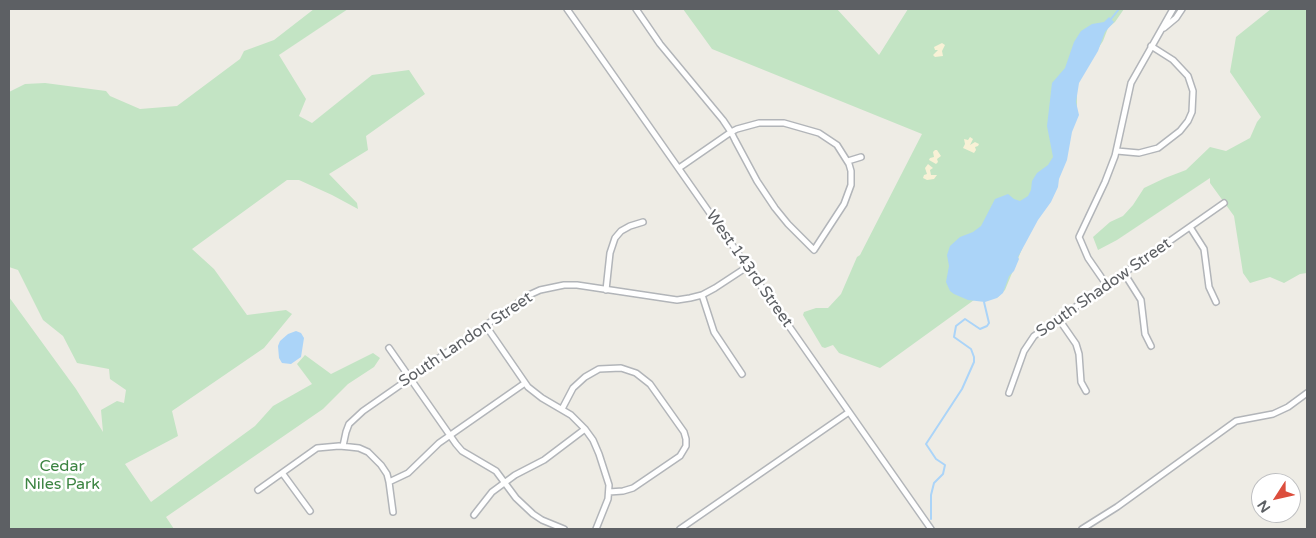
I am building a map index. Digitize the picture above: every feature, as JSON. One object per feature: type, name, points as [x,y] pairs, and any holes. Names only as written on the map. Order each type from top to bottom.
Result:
[{"type":"street","name":"West 143rd Street","points":[[567,9],[931,529]]},
{"type":"street","points":[[636,9],[660,44],[712,106],[731,132],[752,173],[769,199],[788,224],[814,250],[847,198],[852,178],[848,161],[842,150],[832,140],[797,125],[775,122],[759,123],[731,132],[679,168]]},
{"type":"street","points":[[1106,284],[1088,258],[1079,236],[1105,182],[1117,151],[1129,88],[1173,9]]},
{"type":"street","points":[[1162,30],[1176,18],[1182,9]]},
{"type":"street","points":[[1117,151],[1139,153],[1158,148],[1180,131],[1190,116],[1193,96],[1188,76],[1174,60],[1151,46]]},
{"type":"street","points":[[848,161],[860,157]]},
{"type":"street","name":"South Shadow Street","points":[[1009,393],[1030,340],[1039,332],[1224,203]]},
{"type":"street","points":[[606,290],[610,253],[615,238],[621,231],[643,222]]},
{"type":"street","points":[[1190,227],[1204,250],[1209,287],[1216,302]]},
{"type":"street","name":"South Landon Street","points":[[343,446],[346,432],[352,420],[529,295],[540,290],[564,285],[677,300],[702,296],[747,267]]},
{"type":"street","points":[[1124,273],[1141,300],[1145,334],[1151,346]]},
{"type":"street","points":[[702,296],[714,332],[742,374]]},
{"type":"street","points":[[1058,318],[1076,344],[1081,382],[1086,391]]},
{"type":"street","points":[[486,326],[525,383],[535,393],[579,422],[599,454],[608,479],[609,492],[605,509],[596,529]]},
{"type":"street","points":[[389,348],[462,451],[489,466],[528,510],[557,528],[564,529]]},
{"type":"street","points":[[562,409],[574,388],[585,377],[600,369],[621,368],[636,373],[650,384],[684,432],[686,446],[680,456],[633,488],[609,492]]},
{"type":"street","points":[[389,482],[413,469],[439,443],[525,383]]},
{"type":"street","points":[[1082,529],[1117,507],[1236,422],[1274,414],[1288,407],[1307,393]]},
{"type":"street","points":[[680,529],[849,412]]},
{"type":"street","points":[[474,515],[492,492],[505,482],[544,460],[585,429]]},
{"type":"street","points":[[258,490],[317,448],[343,446],[359,448],[368,452],[381,464],[387,474],[392,512]]},
{"type":"street","points":[[283,474],[310,511]]},
{"type":"green space","name":"Cedar Niles Park","points":[[314,9],[348,9],[279,55],[306,99],[299,116],[312,123],[372,75],[409,70],[425,94],[366,136],[368,150],[329,174],[357,203],[358,209],[299,180],[287,180],[192,249],[214,269],[247,315],[286,310],[292,314],[264,348],[172,411],[178,436],[125,464],[151,502],[255,426],[273,406],[312,384],[297,364],[305,355],[331,374],[373,353],[380,358],[374,367],[348,384],[323,409],[166,517],[174,529],[9,529],[9,297],[76,389],[103,432],[101,410],[117,401],[124,403],[126,390],[110,379],[109,369],[77,363],[63,336],[43,320],[18,270],[9,267],[9,92],[25,84],[45,83],[106,91],[110,96],[140,109],[177,106],[240,59],[244,51],[274,40]]},
{"type":"green space","points":[[683,9],[837,9],[879,55],[908,9],[1124,9],[1108,28],[1103,41],[1077,81],[1077,116],[1005,290],[998,297],[986,301],[974,300],[880,368],[839,353],[833,345],[825,348],[822,347],[803,315],[804,312],[816,308],[828,308],[841,294],[857,257],[860,255],[922,134],[712,49]]},
{"type":"green space","points":[[1271,9],[1307,9],[1307,273],[1300,274],[1284,283],[1270,277],[1250,283],[1243,273],[1234,216],[1210,183],[1210,178],[1117,240],[1098,250],[1093,237],[1110,222],[1123,216],[1144,188],[1186,170],[1210,147],[1226,151],[1250,138],[1261,117],[1230,72],[1236,37]]},
{"type":"sand","points":[[942,43],[945,45],[942,51],[943,56],[935,57],[933,55],[938,50],[935,50],[934,47]]},
{"type":"sand","points":[[970,137],[973,139],[970,145],[975,142],[979,144],[975,147],[974,153],[963,148],[965,144],[964,139],[968,140]]},
{"type":"sand","points":[[935,150],[941,156],[937,159],[938,162],[936,164],[929,160],[934,157],[933,152]]},
{"type":"sand","points":[[928,164],[933,168],[930,170],[931,175],[937,175],[934,179],[927,180],[923,178],[927,174],[925,168]]},
{"type":"water","points":[[1109,17],[1114,22],[1105,32],[1098,51],[1079,83],[1076,102],[1079,115],[1072,132],[1067,160],[1059,179],[1058,187],[1018,257],[1019,259],[1014,271],[1009,276],[1003,293],[997,298],[985,302],[968,300],[954,294],[950,291],[946,282],[949,266],[947,255],[950,246],[960,237],[973,232],[981,226],[995,199],[1008,194],[1020,201],[1028,196],[1032,181],[1037,173],[1048,165],[1053,157],[1047,126],[1052,83],[1065,68],[1074,42],[1081,31],[1092,24],[1104,22]]},
{"type":"water","points":[[296,331],[301,333],[304,338],[301,357],[291,364],[282,363],[279,358],[278,346],[280,341],[288,334]]},
{"type":"waterway","points":[[1111,19],[1119,9]]},
{"type":"waterway","points":[[931,519],[931,495],[934,483],[943,474],[945,465],[936,459],[926,444],[962,389],[974,362],[971,349],[954,337],[956,326],[965,319],[980,329],[987,326],[989,323],[984,302]]}]
